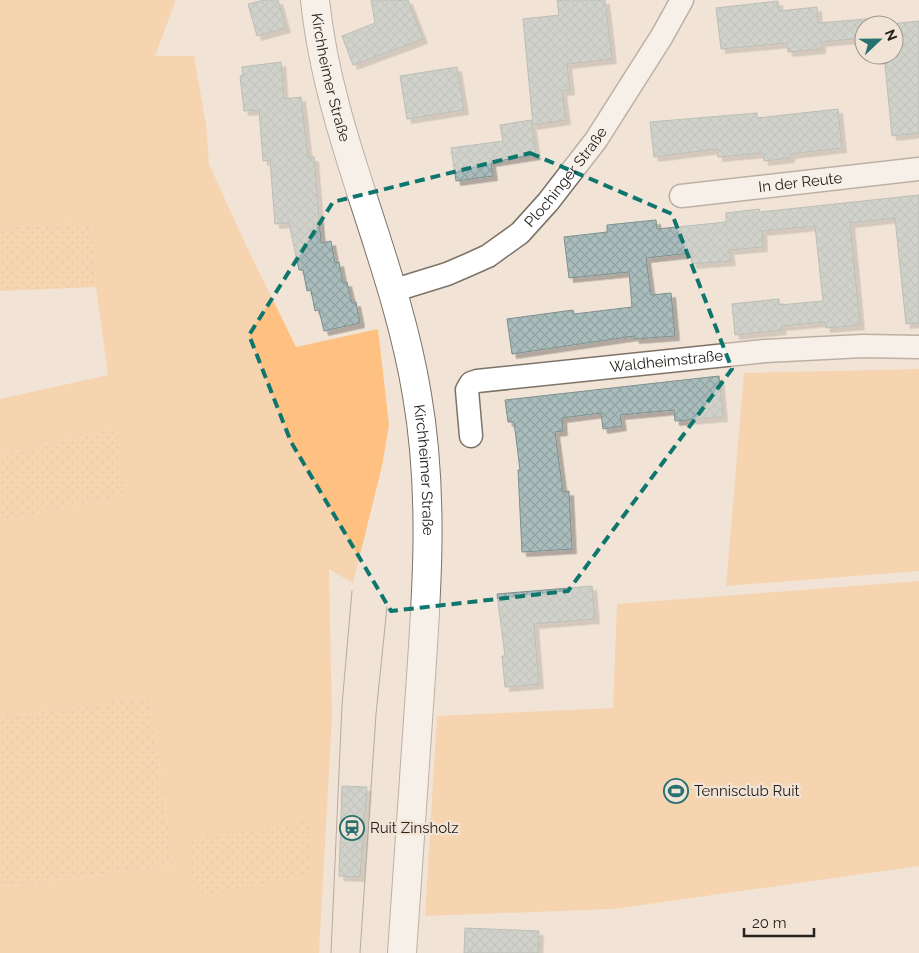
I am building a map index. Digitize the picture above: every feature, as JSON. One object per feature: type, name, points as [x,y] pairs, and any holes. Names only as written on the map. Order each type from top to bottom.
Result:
[{"type":"main road","name":"Kirchheimer Straße","points":[[315,0],[322,52],[330,88],[392,291],[411,361],[420,411],[428,514],[426,590],[402,953]]},
{"type":"street","name":"Plochinger Straße","points":[[392,291],[468,266],[504,245],[525,228],[548,202],[596,140],[662,36],[682,0]]},
{"type":"street","name":"In der Reute","points":[[681,196],[919,169]]},
{"type":"street","name":"Waldheimstraße","points":[[471,436],[467,390],[471,383],[477,381],[765,351],[863,346],[919,347]]},
{"type":"highlighted area","points":[[530,153],[672,214],[732,369],[568,591],[391,611],[291,442],[249,335],[333,202]]},
{"type":"shaded area","points":[[0,0],[176,0],[155,56],[194,56],[206,124],[209,164],[296,347],[378,329],[389,425],[382,466],[353,583],[329,569],[332,717],[319,953],[0,953],[0,887],[174,865],[149,697],[0,718],[0,521],[125,495],[115,429],[0,455],[0,399],[108,375],[96,287],[92,222],[0,228]]},
{"type":"shaded area","points":[[92,222],[96,287],[0,291],[0,228]]},
{"type":"shaded area","points":[[919,369],[919,571],[726,586],[744,373]]},
{"type":"shaded area","points":[[116,429],[126,495],[0,521],[0,455]]},
{"type":"shaded area","name":"Tennisclub Ruit","points":[[919,581],[919,866],[614,909],[425,916],[437,716],[613,708],[617,604]]},
{"type":"shaded area","points":[[149,697],[174,865],[0,887],[0,718]]},
{"type":"shaded area","points":[[309,821],[311,874],[195,898],[187,840]]},
{"type":"building","points":[[264,0],[278,0],[286,28],[257,36],[248,4]]},
{"type":"building","points":[[371,0],[408,0],[423,39],[353,65],[342,36],[375,23]]},
{"type":"building","points":[[557,0],[605,0],[612,59],[567,64],[570,90],[562,91],[566,120],[533,125],[523,19],[559,15]]},
{"type":"building","points":[[778,1],[779,11],[817,7],[818,23],[854,20],[854,39],[821,42],[821,49],[788,52],[787,43],[721,49],[716,8]]},
{"type":"building","points":[[919,21],[919,133],[892,136],[885,65],[904,65],[904,23]]},
{"type":"building","points":[[281,62],[284,99],[301,97],[308,157],[314,157],[321,243],[331,241],[335,263],[339,262],[343,283],[347,282],[352,303],[356,302],[360,323],[324,331],[319,310],[315,311],[311,290],[307,291],[303,270],[299,270],[289,223],[275,224],[270,160],[263,161],[259,110],[244,111],[240,76],[243,75],[242,67]]},
{"type":"building","points":[[457,67],[464,110],[407,119],[400,76]]},
{"type":"building","points":[[838,109],[842,148],[790,154],[790,158],[764,161],[763,153],[718,157],[717,149],[654,157],[650,122],[757,113],[757,118]]},
{"type":"building","points":[[531,120],[536,155],[491,162],[493,176],[456,181],[451,148],[503,141],[500,125]]},
{"type":"building","points":[[919,195],[919,323],[906,324],[895,218],[850,223],[860,325],[826,328],[825,322],[781,326],[782,330],[735,335],[732,304],[779,299],[779,305],[823,301],[815,226],[762,231],[763,247],[729,250],[731,261],[692,264],[691,253],[646,258],[651,295],[671,293],[675,336],[635,339],[634,336],[512,354],[507,319],[573,310],[574,314],[632,307],[629,272],[569,278],[564,237],[607,232],[607,225],[656,220],[657,229],[726,222],[726,213],[759,209],[760,212]]},
{"type":"building","points":[[719,376],[723,417],[675,421],[674,410],[620,415],[622,426],[603,429],[601,413],[562,418],[563,431],[555,432],[563,492],[569,491],[572,549],[522,552],[518,470],[520,470],[514,422],[508,422],[505,400]]},
{"type":"building","points":[[592,586],[595,619],[534,624],[539,684],[505,687],[502,656],[505,656],[497,594]]},
{"type":"building","points":[[342,786],[367,787],[360,877],[339,876]]},
{"type":"building","points":[[465,928],[539,931],[538,953],[464,953]]},
{"type":"tram line","points":[[331,953],[342,705],[352,591]]},
{"type":"tram line","points":[[360,953],[376,714],[387,607]]},
{"type":"place","name":"Tennisclub Ruit","points":[[676,791]]},
{"type":"place","name":"Ruit Zinsholz","points":[[352,828]]}]
